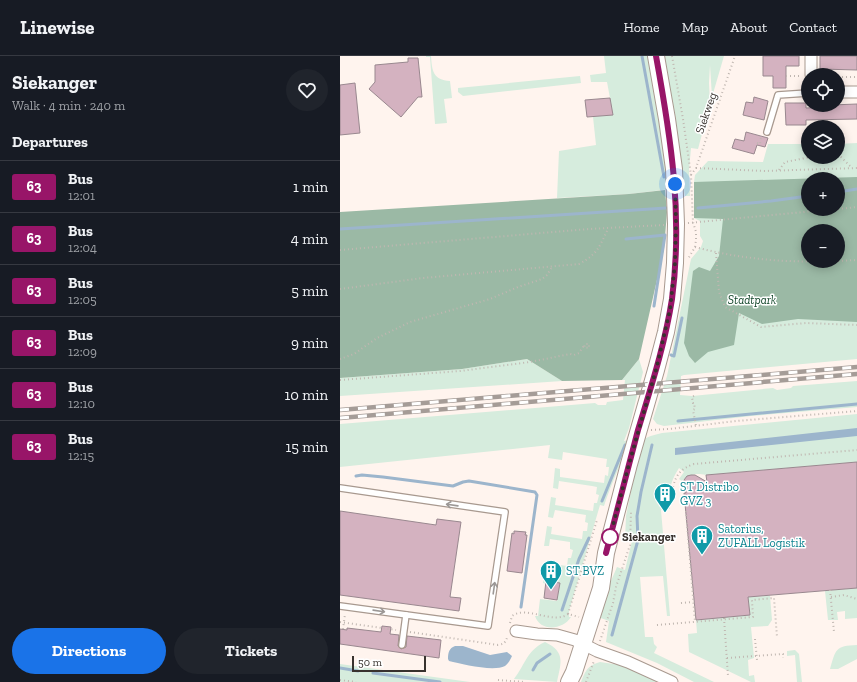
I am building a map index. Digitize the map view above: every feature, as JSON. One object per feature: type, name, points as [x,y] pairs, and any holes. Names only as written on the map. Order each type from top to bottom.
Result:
[{"type":"main road","points":[[562,682],[601,588],[606,553],[666,332],[672,299],[676,224],[674,169],[656,56]]},
{"type":"main road","points":[[569,682],[574,672],[579,642],[575,616],[606,553]]},
{"type":"street","points":[[811,56],[811,68]]},
{"type":"street","points":[[845,92],[857,92]]},
{"type":"street","points":[[511,630],[557,635],[579,642],[597,651],[652,672],[672,682]]},
{"type":"lane","points":[[768,132],[778,95],[801,93]]},
{"type":"lane","points":[[340,488],[505,512],[488,626],[343,606]]},
{"type":"lane","points":[[402,645],[406,615]]},
{"type":"path","points":[[672,56],[684,118],[691,175],[692,222],[801,212]]},
{"type":"path","name":"Siekweg","points":[[691,175],[696,168],[735,56]]},
{"type":"path","points":[[786,76],[801,76]]},
{"type":"path","points":[[845,77],[857,77]]},
{"type":"path","points":[[780,170],[785,162],[801,159]]},
{"type":"path","points":[[845,161],[852,168]]},
{"type":"path","points":[[696,168],[780,170],[857,168]]},
{"type":"path","points":[[845,208],[857,207]]},
{"type":"path","points":[[340,250],[589,229],[670,224]]},
{"type":"path","points":[[340,289],[437,277],[579,264],[591,258],[608,229]]},
{"type":"path","points":[[695,247],[716,253],[770,260],[801,262]]},
{"type":"path","points":[[716,253],[719,292],[725,308],[761,327],[806,323],[857,325]]},
{"type":"path","points":[[845,261],[857,260]]},
{"type":"path","points":[[340,359],[354,354],[377,338],[410,322],[490,299],[542,279],[547,275],[552,266]]},
{"type":"path","points":[[340,380],[460,371],[530,362],[576,354],[579,353],[581,348],[584,348]]},
{"type":"path","points":[[694,396],[692,397],[696,426]]},
{"type":"path","points":[[638,431],[857,411]]},
{"type":"path","points":[[674,487],[676,478],[682,470],[694,464],[857,450]]},
{"type":"path","points":[[686,511],[695,622]]},
{"type":"path","points":[[340,622],[498,645],[506,642],[511,630],[512,616],[519,612],[558,617],[575,616],[597,520]]},
{"type":"path","points":[[830,590],[834,632]]},
{"type":"path","points":[[831,597],[844,595],[857,599]]},
{"type":"path","points":[[657,625],[753,617],[752,600],[774,598],[777,637]]},
{"type":"path","points":[[681,603],[693,602]]},
{"type":"path","points":[[343,606],[343,629]]},
{"type":"path","points":[[724,619],[728,676]]},
{"type":"path","points":[[755,639],[757,660]]},
{"type":"path","points":[[727,658],[783,654],[783,658]]},
{"type":"path","points":[[340,680],[356,682]]},
{"type":"path","points":[[498,680],[524,682]]},
{"type":"green space","points":[[426,56],[431,56],[434,74],[440,79],[450,81],[452,98],[444,99],[447,123],[435,124],[430,57]]},
{"type":"green space","points":[[604,56],[651,56],[671,189],[629,194],[557,198],[559,151],[596,145],[593,117],[612,114],[607,82],[591,82],[590,75],[606,73]]},
{"type":"green space","points":[[662,56],[724,56],[712,97],[710,65],[710,104],[698,149],[691,148],[689,170],[690,196],[685,196]]},
{"type":"green space","points":[[580,76],[581,83],[463,96],[458,92],[458,88]]},
{"type":"green space","name":"Stadtpark","points":[[857,143],[857,359],[684,375],[681,376],[680,395],[692,396],[773,388],[777,390],[791,388],[793,386],[857,381],[857,407],[751,416],[664,426],[657,424],[653,419],[667,376],[691,259],[701,247],[703,241],[700,236],[700,221],[694,218],[695,175],[708,161],[763,162],[768,144],[801,144],[801,164],[845,164],[845,144]]},
{"type":"green space","points":[[845,177],[857,177],[857,322],[798,319],[762,324],[739,313],[734,345],[708,352],[695,363],[689,356],[684,343],[693,271],[699,267],[710,271],[719,256],[723,219],[694,218],[694,182],[801,179],[801,216],[845,216]]},
{"type":"green space","points":[[665,190],[667,212],[664,249],[639,359],[622,380],[562,381],[527,359],[462,369],[340,378],[340,212],[629,194]]},
{"type":"green space","points":[[527,359],[562,381],[340,396],[340,378],[462,369]]},
{"type":"green space","points":[[639,359],[643,372],[629,428],[624,441],[629,440],[604,506],[600,505],[569,611],[569,617],[571,617],[563,625],[557,627],[546,627],[538,621],[535,616],[538,616],[540,599],[557,601],[560,583],[546,581],[546,584],[543,583],[545,563],[567,566],[568,558],[571,558],[573,550],[570,549],[570,542],[550,539],[549,546],[544,546],[547,526],[552,527],[551,534],[582,539],[583,531],[587,531],[588,523],[585,522],[586,515],[555,510],[553,518],[548,517],[551,497],[556,498],[555,505],[593,511],[594,503],[597,503],[599,495],[596,494],[597,487],[592,486],[559,481],[558,489],[553,488],[555,468],[560,469],[560,477],[604,483],[605,475],[608,476],[609,467],[606,467],[607,459],[563,452],[562,460],[548,458],[550,445],[340,467],[340,424],[595,403],[598,405],[606,405],[607,402],[623,400],[625,380],[622,380]]},
{"type":"green space","points":[[857,414],[857,462],[706,475],[696,474],[691,475],[682,481],[679,479],[684,472],[679,468],[676,473],[670,488],[670,509],[661,510],[670,616],[667,616],[663,576],[640,577],[645,637],[653,637],[654,644],[657,647],[654,653],[714,682],[694,682],[657,663],[606,642],[609,621],[598,617],[601,604],[617,567],[625,570],[632,541],[625,539],[626,516],[641,442],[643,440],[653,435],[662,433]]},
{"type":"green space","points":[[857,588],[857,618],[845,619],[845,611],[837,612],[838,620],[828,620],[825,591]]},
{"type":"green space","points":[[770,596],[772,620],[768,626],[751,627],[754,658],[748,660],[749,676],[754,675],[755,682],[751,682],[689,652],[688,634],[697,633],[696,620],[750,615],[748,597]]},
{"type":"green space","points":[[545,642],[552,646],[559,654],[560,669],[557,682],[514,679],[534,649]]},
{"type":"green space","points":[[857,645],[857,659],[838,669],[830,669],[835,653],[840,648],[844,646]]},
{"type":"green space","points":[[795,650],[799,654],[802,682],[797,682],[795,655],[787,656],[787,651]]},
{"type":"green space","points":[[600,662],[620,665],[661,682],[581,682],[588,669],[592,665]]},
{"type":"green space","points":[[340,664],[470,682],[340,682]]},
{"type":"water","points":[[857,428],[857,436],[675,455],[675,448]]},
{"type":"water","points":[[455,646],[463,646],[490,655],[507,652],[512,656],[505,666],[500,668],[485,668],[449,661],[449,651]]},
{"type":"building","points":[[763,56],[799,56],[799,66],[786,66],[786,88],[773,88],[773,76],[763,76]]},
{"type":"building","points":[[820,56],[857,56],[857,70],[845,70],[845,68],[820,68]]},
{"type":"building","points":[[408,58],[418,58],[422,97],[418,97],[401,117],[369,89],[375,82],[375,65],[408,62]]},
{"type":"building","points":[[355,83],[360,133],[340,135],[340,85]]},
{"type":"building","points":[[754,97],[768,101],[764,120],[743,115],[746,102],[753,103]]},
{"type":"building","points":[[610,98],[613,115],[587,117],[585,100]]},
{"type":"building","points":[[785,103],[801,103],[801,112],[845,112],[845,104],[857,104],[857,119],[801,120],[801,125],[786,125]]},
{"type":"building","points":[[746,132],[768,138],[765,147],[757,145],[754,154],[732,148],[735,139],[744,141]]},
{"type":"building","points":[[857,462],[857,588],[748,597],[750,615],[696,620],[684,493],[686,493],[684,480],[687,476],[695,475],[707,482],[706,475]]},
{"type":"building","points":[[340,511],[436,525],[437,519],[461,522],[450,597],[461,598],[459,611],[340,595]]},
{"type":"building","points":[[514,531],[526,532],[525,535],[527,535],[522,573],[507,571],[512,533],[514,534]]},
{"type":"building","name":"ST BVZ","points":[[546,581],[560,583],[557,600],[544,598]]},
{"type":"building","points":[[382,626],[391,627],[390,634],[399,635],[398,646],[401,649],[406,647],[407,636],[441,640],[439,658],[340,644],[340,629],[347,630],[347,628],[381,632]]},
{"type":"waterway","points":[[642,56],[664,177]]},
{"type":"waterway","points":[[845,191],[857,189]]},
{"type":"waterway","points":[[698,208],[801,197]]},
{"type":"waterway","points":[[340,229],[666,208]]},
{"type":"waterway","points":[[626,239],[665,235],[654,306]]},
{"type":"waterway","points":[[671,355],[674,356],[682,318]]},
{"type":"waterway","points":[[678,421],[857,404]]},
{"type":"waterway","points":[[602,501],[625,445]]},
{"type":"waterway","points":[[612,635],[638,540],[637,516],[652,445]]},
{"type":"waterway","points":[[356,476],[362,475],[383,477],[453,486],[469,481],[535,492],[537,495],[521,607]]},
{"type":"waterway","points":[[562,610],[579,559],[589,538]]},
{"type":"waterway","points":[[533,670],[537,663],[550,654]]},
{"type":"waterway","points":[[340,668],[358,671]]},
{"type":"waterway","points":[[373,673],[440,682]]},
{"type":"railway","points":[[340,410],[857,367]]},
{"type":"railway","points":[[340,418],[857,374]]},
{"type":"bus line","name":"63","points":[[606,553],[666,332],[672,299],[675,263],[676,199],[674,169],[656,56]]},
{"type":"place","name":"ST Distribo GVZ 3","points":[[665,514]]},
{"type":"place","name":"Siekanger","points":[[610,537]]},
{"type":"place","name":"Satorius, ZUFALL Logistik","points":[[702,556]]},
{"type":"place","name":"ST BVZ","points":[[551,590]]},
{"type":"route","points":[[610,537],[666,332],[672,299],[675,263],[675,184]]}]
